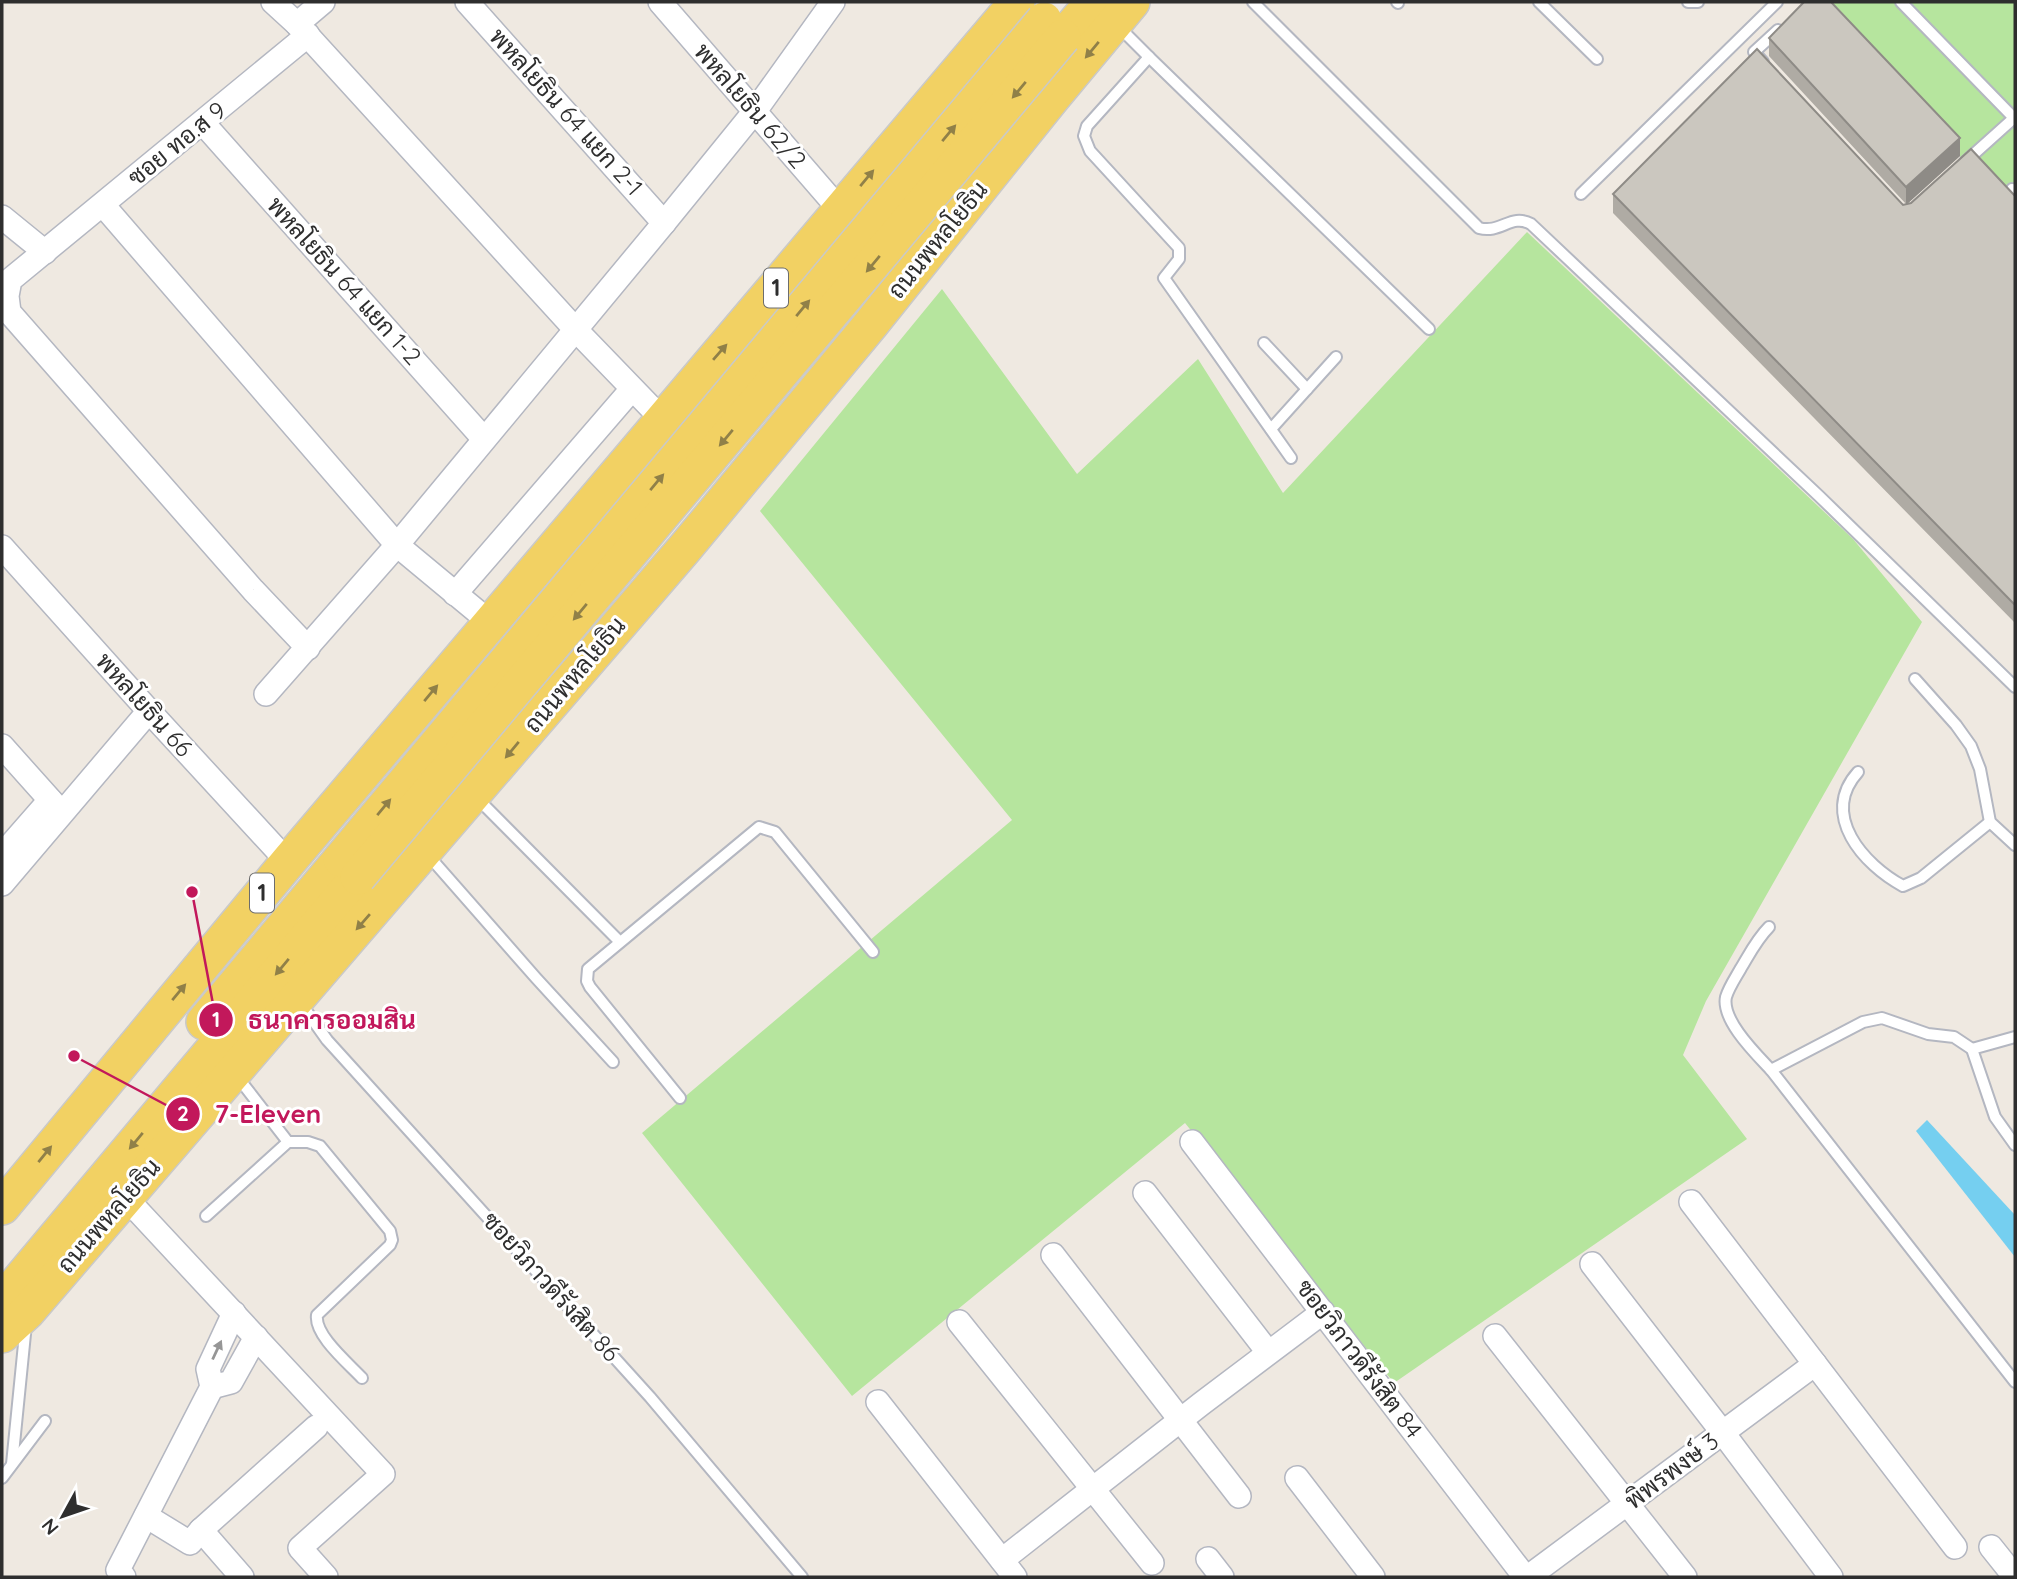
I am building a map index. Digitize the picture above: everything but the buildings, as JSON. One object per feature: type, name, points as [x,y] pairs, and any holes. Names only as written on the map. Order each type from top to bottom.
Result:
[{"type":"main road","name":"ถนนพหลโยธิน","points":[[2,1207],[288,862],[840,210],[1046,15],[1114,9]]},
{"type":"main road","name":"ถนนพหลโยธิน","points":[[10,1316],[125,1197],[685,548],[871,324],[1052,98],[1114,9]]},
{"type":"main road","name":"ถนนพหลโยธิน","points":[[2,1263],[349,868],[1046,15]]},
{"type":"main road","points":[[796,264],[759,322],[754,335],[753,360],[765,380],[779,387],[794,388],[808,383],[823,372],[871,324]]},
{"type":"main road","points":[[534,572],[601,513],[617,510],[637,525],[650,548],[648,576],[603,642]]},
{"type":"main road","name":"ถนนพหลโยธิน","points":[[10,1316],[349,868]]},
{"type":"street","points":[[273,2],[302,29],[576,330],[661,419],[684,452],[696,497],[685,548]]},
{"type":"street","name":"ซอย ทอ.ส 9","points":[[308,648],[253,590],[9,312],[7,296],[10,281],[203,123],[302,29],[323,2]]},
{"type":"street","name":"พหลโยธิน 64 แยก 2-1","points":[[467,2],[664,223]]},
{"type":"street","name":"พหลโยธิน 62/2","points":[[660,2],[840,210]]},
{"type":"street","points":[[267,694],[397,545],[664,223],[755,111],[833,2]]},
{"type":"street","name":"พหลโยธิน 64 แยก 1-2","points":[[203,123],[484,439]]},
{"type":"street","points":[[103,205],[397,545],[491,623]]},
{"type":"street","points":[[2,217],[45,252]]},
{"type":"street","points":[[455,594],[632,389]]},
{"type":"street","name":"พหลโยธิน 66","points":[[2,547],[288,862]]},
{"type":"street","points":[[2,855],[149,711]]},
{"type":"street","points":[[2,746],[55,806]]},
{"type":"street","points":[[2,884],[55,806]]},
{"type":"street","name":"ซอยวิภาวดีรังสิต 84","points":[[1192,1142],[1527,1577]]},
{"type":"street","points":[[1144,1193],[1268,1352]]},
{"type":"street","points":[[125,1197],[383,1474],[300,1548],[326,1577]]},
{"type":"street","points":[[1691,1202],[1955,1547]]},
{"type":"street","points":[[1053,1255],[1239,1496]]},
{"type":"street","points":[[1592,1264],[1831,1577]]},
{"type":"street","points":[[878,1402],[1008,1569],[1091,1490],[1323,1312]]},
{"type":"street","points":[[124,1577],[118,1570],[212,1387],[208,1370],[234,1313]]},
{"type":"street","points":[[959,1322],[1152,1563]]},
{"type":"street","points":[[1495,1336],[1685,1577]]},
{"type":"street","points":[[212,1387],[231,1382],[256,1337]]},
{"type":"street","name":"พิพรพงษ์ 3","points":[[1527,1577],[1815,1364]]},
{"type":"street","points":[[146,1516],[190,1542],[316,1427]]},
{"type":"street","points":[[1297,1478],[1373,1577]]},
{"type":"street","points":[[201,1530],[242,1577]]},
{"type":"street","points":[[1991,1547],[2015,1577]]},
{"type":"lane","points":[[1253,2],[1479,228],[1488,231],[1497,229],[1514,220],[1531,224],[1819,496],[2015,687]]},
{"type":"lane","points":[[1539,2],[1597,59]]},
{"type":"lane","points":[[1688,2],[1698,2]]},
{"type":"lane","points":[[1581,194],[1777,2]]},
{"type":"lane","points":[[1901,2],[2014,118],[1955,172]]},
{"type":"lane","points":[[1114,9],[1149,57],[1429,329]]},
{"type":"lane","points":[[1773,73],[1754,52],[1790,19]]},
{"type":"lane","points":[[1149,57],[1087,126],[1084,136],[1090,151],[1179,248],[1179,259],[1164,278],[1290,458]]},
{"type":"lane","points":[[1264,344],[1307,389]]},
{"type":"lane","points":[[1271,429],[1336,357]]},
{"type":"lane","points":[[1915,679],[1971,746],[1980,769],[1990,822],[2015,845]]},
{"type":"lane","points":[[1858,772],[1849,782],[1843,803],[1843,819],[1850,835],[1867,859],[1885,877],[1903,887],[1921,878],[1990,822]]},
{"type":"lane","points":[[474,794],[620,942]]},
{"type":"lane","points":[[680,1098],[587,981],[588,969],[760,827],[775,832],[873,952]]},
{"type":"lane","points":[[425,851],[613,1062]]},
{"type":"lane","points":[[1769,927],[1759,937],[1725,999],[1727,1011],[1744,1041],[1771,1070],[2015,1382]]},
{"type":"lane","name":"ซอยวิภาวดีรังสิต 86","points":[[297,998],[327,1040],[650,1396],[802,1577]]},
{"type":"lane","points":[[1771,1070],[1863,1022],[1882,1018],[1928,1034],[1954,1037],[1972,1049],[1995,1116],[2015,1145]]},
{"type":"lane","points":[[1972,1049],[2015,1037]]},
{"type":"lane","points":[[233,1071],[288,1142]]},
{"type":"lane","points":[[205,1216],[288,1142],[308,1142],[320,1146],[390,1231],[392,1240],[390,1245],[317,1315],[316,1323],[322,1335],[362,1378]]},
{"type":"lane","points":[[10,1316],[12,1464]]},
{"type":"lane","points":[[2,1478],[45,1421]]},
{"type":"green space","points":[[1823,2],[2015,2],[2015,214],[1818,7]]},
{"type":"green space","points":[[1527,232],[1853,539],[1922,622],[1706,1001],[1683,1055],[1747,1139],[1394,1383],[1185,1123],[852,1396],[642,1133],[1012,820],[760,511],[942,289],[1077,474],[1198,359],[1283,493]]},
{"type":"water","points":[[1927,1120],[2015,1215],[2015,1257],[1916,1131]]},
{"type":"place","name":"ธนาคารออมสิน","points":[[192,892]]},
{"type":"place","name":"7-Eleven","points":[[74,1056]]}]
